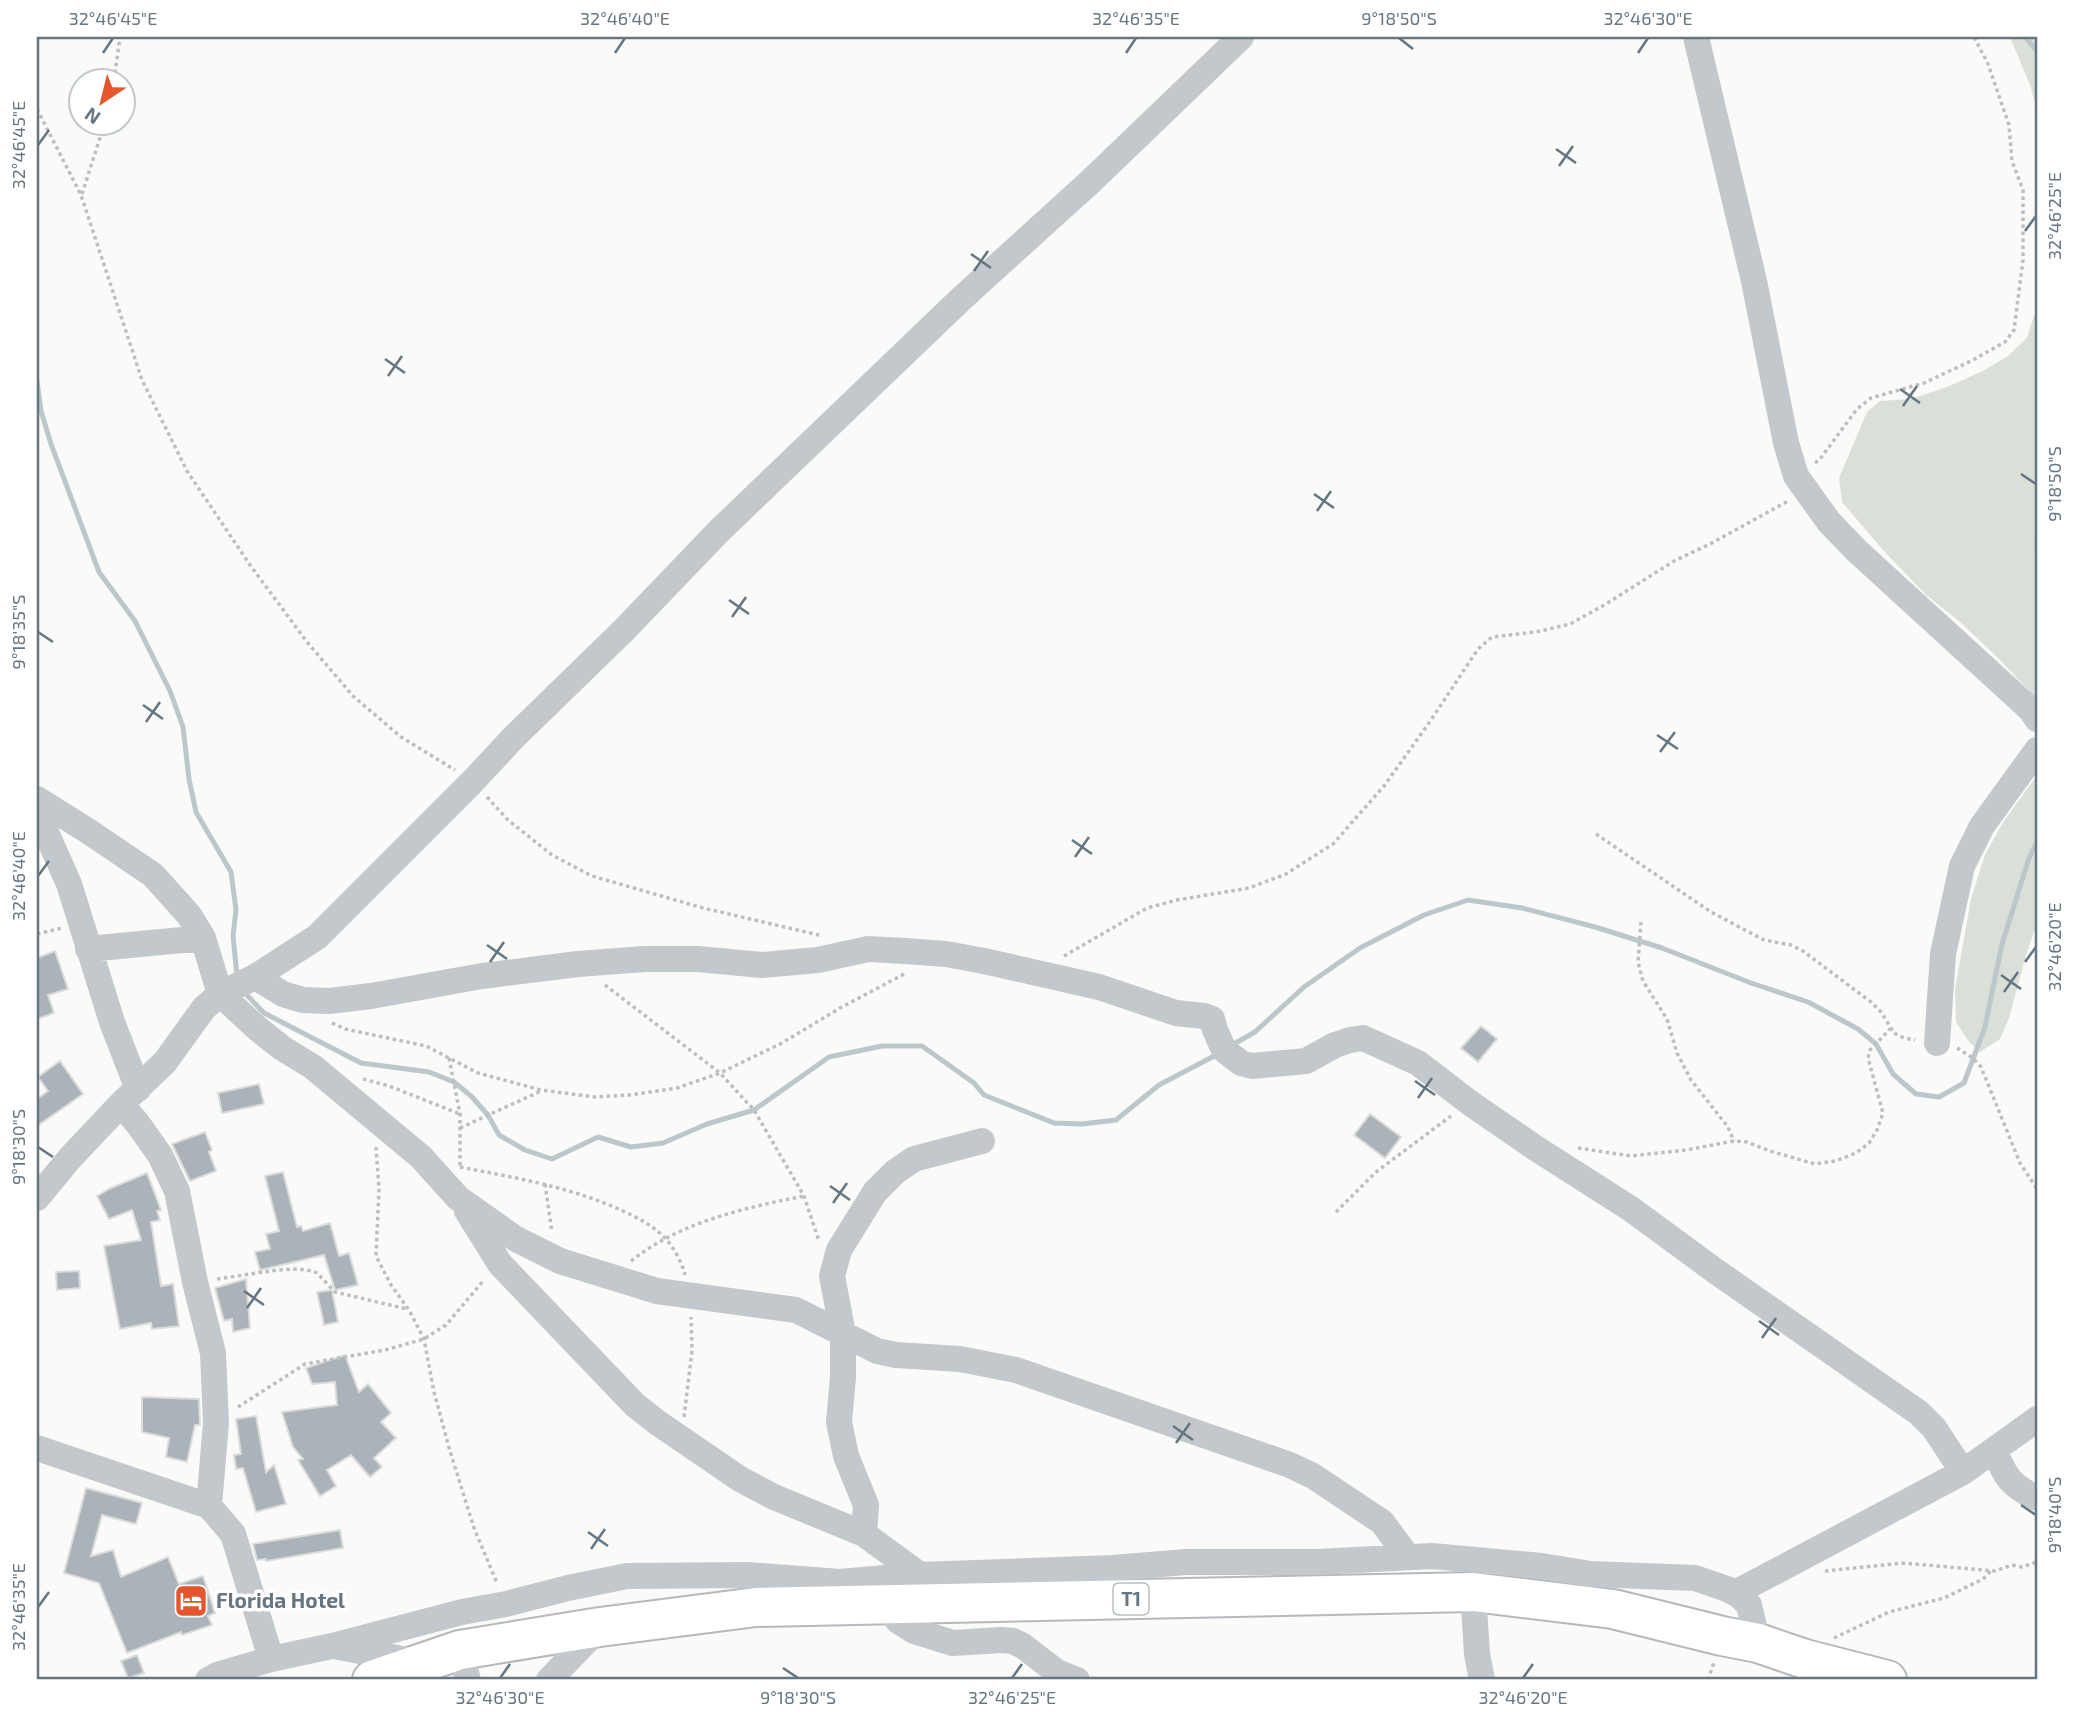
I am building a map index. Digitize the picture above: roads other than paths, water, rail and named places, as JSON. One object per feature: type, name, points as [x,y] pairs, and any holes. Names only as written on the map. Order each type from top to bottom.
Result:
[{"type":"highway","name":"T1","points":[[372,1680],[420,1662],[464,1665],[600,1627],[756,1607],[1473,1592],[1613,1609],[1758,1643],[1804,1670],[1887,1680]]},
{"type":"street","points":[[37,1198],[70,1158],[165,1062],[193,1021],[220,994],[255,977],[317,937],[473,782],[513,738],[624,630],[719,531],[942,317],[1090,182],[1241,37]]},
{"type":"street","points":[[1696,37],[1754,281],[1786,443],[1801,483],[1829,522],[1857,551],[2031,710],[2037,719]]},
{"type":"street","points":[[1937,1043],[1943,954],[1962,866],[1982,826],[2037,750]]},
{"type":"street","points":[[37,799],[153,875],[189,915],[203,938],[220,994],[258,1029],[282,1048],[313,1066],[421,1157],[458,1198],[500,1264],[635,1405],[740,1479],[774,1497],[864,1534],[920,1575]]},
{"type":"street","points":[[37,812],[68,884],[112,1022],[130,1096],[177,1191],[195,1282],[214,1353],[216,1423],[209,1506]]},
{"type":"street","points":[[88,949],[203,938]]},
{"type":"street","points":[[255,977],[283,994],[303,1000],[329,1001],[578,964],[644,959],[698,959],[762,965],[818,960],[869,950],[946,954],[1036,972],[1124,994],[1176,1013],[1204,1016],[1212,1019],[1224,1050],[1241,1063],[1252,1066],[1306,1061],[1335,1045],[1363,1038],[1418,1063],[1469,1102],[1631,1209],[1919,1413],[1934,1428],[1963,1472]]},
{"type":"street","points":[[864,1534],[866,1505],[846,1456],[839,1422],[843,1334],[832,1276],[839,1251],[875,1192],[895,1172],[914,1159],[982,1142]]},
{"type":"street","points":[[458,1198],[516,1239],[560,1261],[610,1278],[691,1297],[796,1310],[877,1351],[896,1355],[960,1359],[1016,1370],[1298,1468],[1382,1522],[1408,1557]]},
{"type":"street","points":[[1735,1593],[1963,1472],[2037,1419]]},
{"type":"street","points":[[37,1448],[209,1506],[233,1534],[271,1658]]},
{"type":"street","points":[[1995,1451],[2004,1474],[2026,1493],[2037,1498]]},
{"type":"street","points":[[208,1680],[271,1658],[627,1576],[748,1575],[839,1582],[920,1575],[1112,1568],[1186,1562],[1318,1562],[1432,1556],[1542,1566],[1591,1574],[1695,1578],[1735,1593],[1749,1605],[1758,1643]]},
{"type":"street","points":[[1473,1592],[1477,1654],[1482,1680]]},
{"type":"street","points":[[887,1605],[898,1621],[914,1631],[953,1643],[1013,1641],[1024,1646],[1057,1672],[1077,1680]]},
{"type":"street","points":[[550,1680],[600,1627]]},
{"type":"street","points":[[332,1646],[420,1662]]},
{"type":"waterway","points":[[2025,37],[2037,51]]},
{"type":"waterway","points":[[37,381],[41,411],[51,444],[99,572],[135,621],[170,691],[183,727],[196,812],[231,872],[236,910],[233,936],[237,976]]},
{"type":"waterway","points":[[2037,541],[2037,552]]},
{"type":"waterway","points":[[1232,1045],[1255,1032],[1304,987],[1360,948],[1424,915],[1468,900],[1522,908],[1595,927],[1662,948],[1808,1002],[1858,1029],[1876,1044],[1893,1074],[1916,1094],[1939,1097],[1964,1083],[1985,1027],[2002,944],[2029,858],[2037,842]]},
{"type":"waterway","points":[[243,991],[264,1013],[361,1063],[429,1072],[454,1082],[488,1115],[499,1135],[525,1150],[552,1159],[598,1137],[631,1147],[663,1143],[707,1124],[754,1110],[829,1057],[882,1046],[922,1046],[974,1083],[984,1095],[1054,1123],[1082,1124],[1116,1120],[1159,1085],[1218,1054]]},
{"type":"place","name":"Florida Hotel","points":[[191,1601]]}]
